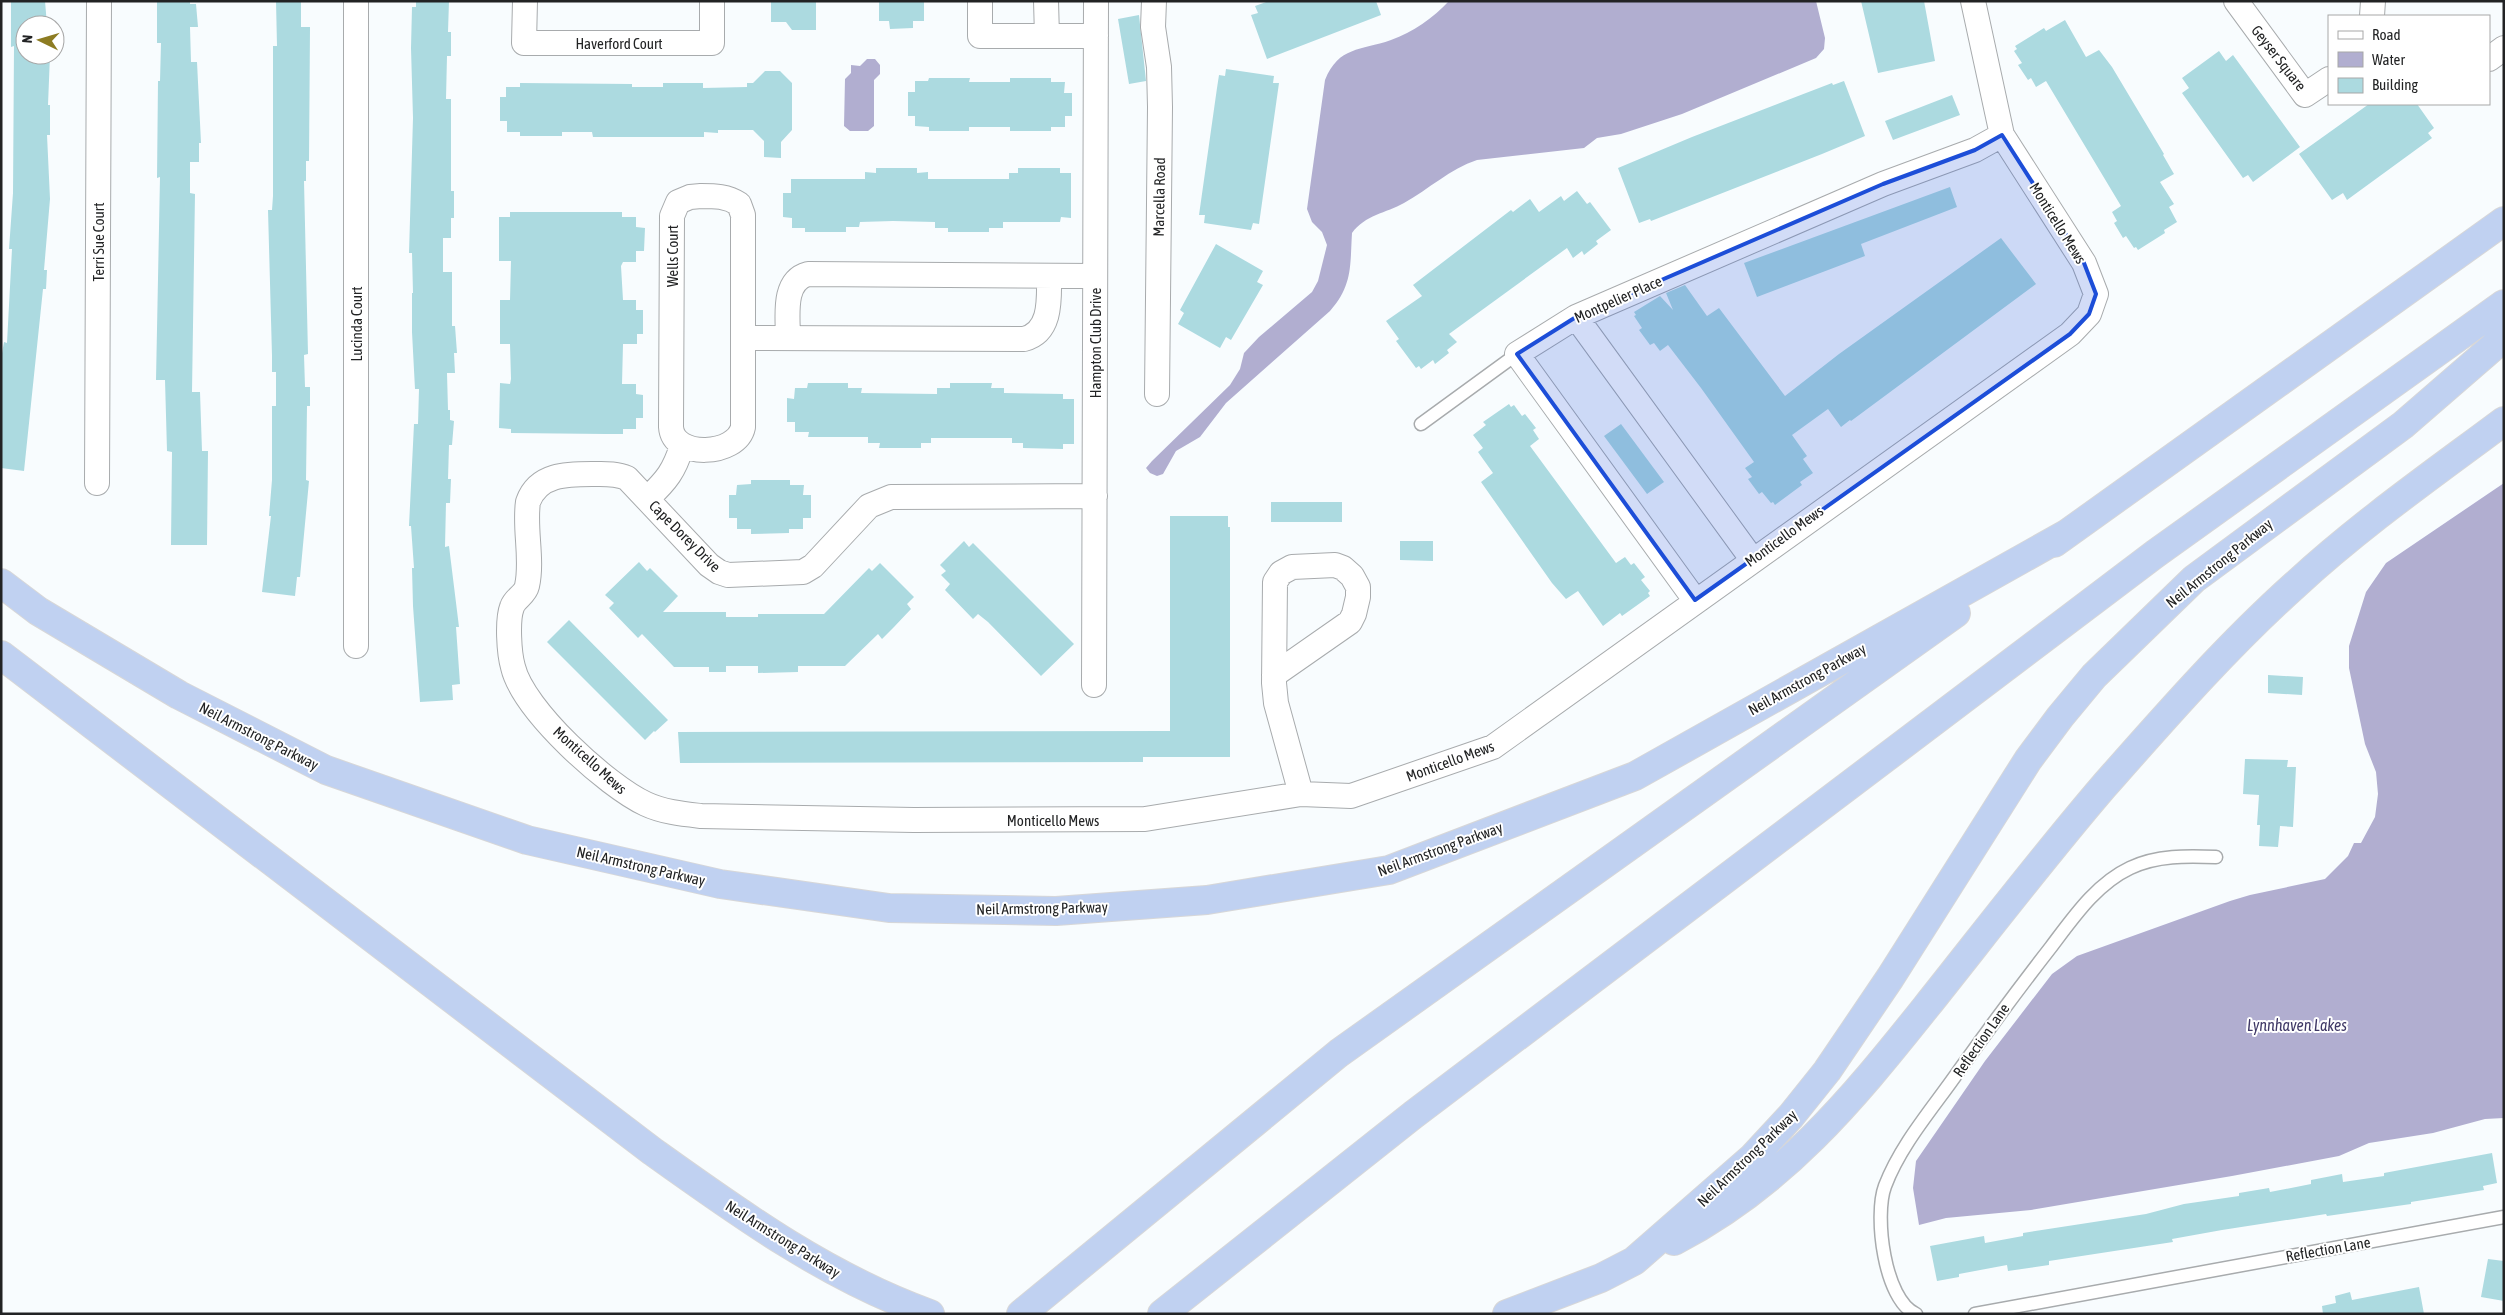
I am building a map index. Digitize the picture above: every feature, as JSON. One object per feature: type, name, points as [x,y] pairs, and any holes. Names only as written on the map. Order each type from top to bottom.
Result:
[{"type":"highway","points":[[1021,1314],[1339,1053],[2504,221]]},
{"type":"highway","points":[[1162,1314],[1413,1115],[2155,554],[2504,304]]},
{"type":"highway","name":"Neil Armstrong Parkway","points":[[1508,1314],[1601,1278],[1634,1261],[1753,1157],[1792,1116],[1827,1071],[1890,978],[2028,760],[2060,717],[2107,662],[2194,579],[2403,425],[2493,347],[2504,335]]},
{"type":"highway","points":[[1634,1261],[1712,1221],[1746,1198],[1780,1171],[1830,1122],[1872,1074],[2102,789],[2223,655],[2295,584],[2380,513],[2504,421]]},
{"type":"highway","name":"Neil Armstrong Parkway","points":[[1,583],[38,611],[179,695],[326,770],[527,840],[720,884],[890,908],[1056,911],[1207,900],[1389,870],[1635,776],[2068,533]]},
{"type":"highway","name":"Neil Armstrong Parkway","points":[[1,655],[652,1151],[762,1229],[838,1273],[891,1300],[930,1314]]},
{"type":"street","name":"Terri Sue Court","points":[[97,483],[99,1]]},
{"type":"street","name":"Lucinda Court","points":[[356,1],[356,646]]},
{"type":"street","name":"Haverford Court","points":[[525,1],[524,43],[712,43],[712,1]]},
{"type":"street","points":[[980,1],[980,36],[1096,36]]},
{"type":"street","points":[[1046,1],[1047,36]]},
{"type":"street","name":"Hampton Club Drive","points":[[1094,685],[1096,1]]},
{"type":"street","name":"Marcella Road","points":[[1154,1],[1153,27],[1159,67],[1160,107],[1157,394]]},
{"type":"street","name":"Monticello Mews","points":[[511,610],[510,648],[513,668],[518,684],[528,700],[581,756],[622,792],[647,805],[672,812],[701,816],[798,819],[1145,819],[1301,794],[1351,796],[1493,747],[1553,706],[1695,600],[2070,334],[2088,314],[2096,294],[2084,263],[2002,135],[1973,1]]},
{"type":"street","name":"Geyser Square","points":[[2236,1],[2305,96],[2328,80]]},
{"type":"street","points":[[2372,15],[2373,1]]},
{"type":"street","points":[[2490,58],[2504,48]]},
{"type":"street","name":"Montpelier Place","points":[[1517,354],[1576,317],[1883,184],[1975,150],[2002,135]]},
{"type":"street","name":"Wells Court","points":[[701,196],[726,197],[739,204],[742,209],[743,338],[741,433],[733,443],[720,448],[682,446],[674,440],[671,427],[672,216],[675,206],[684,199],[701,196]]},
{"type":"street","points":[[788,338],[790,291],[793,284],[802,276],[1095,276]]},
{"type":"street","points":[[743,338],[1024,339],[1034,334],[1048,314],[1049,276]]},
{"type":"street","points":[[1576,317],[1752,560]]},
{"type":"street","points":[[1517,354],[1695,600]]},
{"type":"street","points":[[648,498],[672,473],[682,446]]},
{"type":"street","name":"Cape Dorey Drive","points":[[511,610],[528,584],[527,506],[530,498],[540,486],[561,475],[617,475],[632,481],[710,565],[719,572],[728,575],[803,572],[813,566],[869,506],[891,497],[1095,496]]},
{"type":"street","points":[[1274,675],[1350,622],[1357,605],[1358,587],[1352,576],[1344,568],[1335,566],[1292,567],[1281,573],[1275,582],[1274,675],[1276,703],[1301,794]]},
{"type":"lane","points":[[1421,424],[1517,354]]},
{"type":"lane","name":"Reflection Lane","points":[[1916,1314],[1903,1304],[1896,1293],[1891,1280],[1879,1220],[1879,1207],[1885,1186],[1905,1147],[2014,993],[2098,891],[2130,868],[2158,859],[2216,857]]},
{"type":"lane","name":"Reflection Lane","points":[[1975,1314],[2504,1216]]},
{"type":"highlighted area","points":[[2002,135],[2084,263],[2096,294],[2089,314],[2070,334],[1695,600],[1517,354],[1576,317],[1883,184],[1975,150]]},
{"type":"water","points":[[1449,1],[1816,1],[1825,38],[1824,49],[1816,58],[1682,114],[1621,134],[1597,138],[1584,148],[1477,160],[1449,174],[1404,203],[1369,218],[1352,233],[1347,283],[1330,311],[1226,403],[1200,437],[1176,451],[1163,474],[1157,476],[1150,473],[1146,468],[1152,461],[1230,385],[1240,369],[1244,353],[1259,337],[1312,292],[1318,281],[1327,245],[1322,232],[1312,222],[1307,209],[1325,80],[1331,69],[1344,55],[1352,51],[1391,40],[1415,29]]},
{"type":"water","points":[[867,59],[875,59],[880,65],[880,74],[874,80],[874,126],[868,131],[850,131],[844,126],[845,79],[851,73],[851,65],[860,66]]},
{"type":"water","name":"Lynnhaven Lakes","points":[[2504,483],[2504,1118],[2485,1119],[2433,1133],[2369,1143],[2339,1156],[2232,1176],[2031,1210],[1946,1218],[1919,1225],[1913,1188],[1916,1161],[1985,1061],[2052,974],[2077,956],[2230,901],[2325,879],[2348,856],[2354,843],[2361,843],[2375,817],[2378,794],[2376,772],[2365,744],[2349,668],[2349,646],[2366,592],[2386,563]]},
{"type":"building","points":[[11,1],[45,1],[46,15],[15,15],[15,65],[50,65],[48,105],[50,105],[50,135],[47,135],[50,199],[44,270],[47,270],[46,289],[43,289],[24,471],[1,468],[1,359],[4,342],[7,343],[12,249],[9,249],[13,193],[14,46],[11,47]]},
{"type":"building","points":[[157,1],[190,1],[190,4],[196,4],[198,27],[190,27],[191,62],[197,62],[201,143],[199,143],[199,162],[190,162],[190,193],[195,194],[192,392],[200,392],[202,451],[208,451],[207,545],[171,545],[172,452],[167,451],[165,380],[156,380],[160,177],[157,178],[158,81],[160,81],[161,43],[157,43]]},
{"type":"building","points":[[276,1],[301,1],[301,27],[310,27],[309,161],[306,161],[306,181],[304,181],[308,354],[304,355],[305,387],[310,387],[310,406],[307,406],[306,480],[309,481],[300,577],[297,577],[295,596],[262,592],[271,516],[269,516],[272,480],[272,406],[276,406],[276,372],[272,372],[268,210],[272,210],[273,196],[273,46],[277,46]]},
{"type":"building","points":[[416,1],[449,1],[448,32],[451,32],[451,56],[447,56],[446,99],[451,99],[451,191],[454,191],[454,218],[451,218],[451,238],[443,238],[443,272],[452,272],[452,326],[455,326],[457,353],[454,353],[455,373],[447,373],[448,410],[450,410],[450,420],[454,421],[452,445],[449,445],[448,479],[451,479],[450,503],[446,503],[445,547],[449,546],[459,627],[456,627],[460,684],[452,685],[453,700],[420,702],[413,606],[412,568],[414,568],[411,526],[409,526],[414,424],[418,424],[419,389],[415,389],[412,332],[412,253],[409,253],[413,118],[412,7],[416,7]]},
{"type":"building","points":[[771,1],[816,1],[816,30],[792,30],[786,22],[771,22]]},
{"type":"building","points":[[879,1],[924,1],[924,21],[913,21],[913,28],[890,29],[889,21],[879,21]]},
{"type":"building","points":[[1269,1],[1376,1],[1381,15],[1267,59],[1251,15],[1258,13],[1255,6]]},
{"type":"building","points":[[1861,1],[1924,1],[1935,61],[1878,73]]},
{"type":"building","points":[[1139,15],[1146,81],[1129,84],[1118,19]]},
{"type":"building","points":[[2065,20],[2086,57],[2099,50],[2112,67],[2174,174],[2160,182],[2174,204],[2169,207],[2177,222],[2164,230],[2165,233],[2138,250],[2136,247],[2134,248],[2126,236],[2123,238],[2114,223],[2117,221],[2112,212],[2121,206],[2046,81],[2036,87],[2031,78],[2028,80],[2018,65],[2022,63],[2014,51],[2017,49],[2015,46],[2044,28],[2046,31]]},
{"type":"building","points":[[2219,51],[2226,61],[2233,55],[2300,147],[2253,182],[2248,175],[2243,178],[2182,93],[2189,88],[2182,78]]},
{"type":"building","points":[[1226,69],[1274,76],[1273,83],[1279,83],[1259,224],[1253,223],[1251,230],[1204,223],[1205,215],[1199,215],[1219,75],[1225,76]]},
{"type":"building","points":[[765,71],[780,71],[792,83],[792,130],[781,142],[781,158],[764,157],[764,141],[753,130],[718,130],[718,133],[704,132],[704,137],[593,137],[592,132],[562,132],[562,136],[520,136],[520,132],[507,132],[507,121],[500,121],[500,97],[506,97],[506,87],[520,87],[520,83],[632,84],[632,87],[663,87],[663,83],[703,83],[703,88],[747,87],[747,83],[753,83]]},
{"type":"building","points":[[929,78],[970,78],[969,82],[1010,82],[1010,78],[1051,78],[1051,82],[1065,82],[1064,93],[1072,93],[1072,116],[1065,116],[1065,127],[1051,127],[1051,131],[1010,131],[1010,127],[969,127],[969,131],[929,131],[929,127],[915,126],[915,116],[908,116],[908,92],[915,92],[915,81],[928,81]]},
{"type":"building","points":[[1844,81],[1865,136],[1651,221],[1650,219],[1639,223],[1618,168],[1832,83],[1833,85]]},
{"type":"building","points":[[1952,95],[1960,115],[1893,140],[1885,121]]},
{"type":"building","points":[[2368,105],[2418,105],[2434,128],[2428,133],[2432,138],[2347,200],[2343,193],[2332,200],[2299,154]]},
{"type":"building","points":[[876,168],[917,168],[917,173],[928,172],[928,179],[1009,179],[1009,173],[1018,173],[1018,168],[1060,168],[1060,173],[1071,173],[1071,218],[1061,217],[1060,222],[1003,222],[1003,228],[989,228],[989,232],[948,232],[948,228],[935,228],[935,222],[893,221],[860,222],[859,227],[846,227],[846,232],[805,232],[805,228],[792,228],[792,218],[783,217],[783,193],[791,193],[791,179],[865,179],[865,172],[876,173]]},
{"type":"building","points":[[1950,187],[1957,207],[1861,244],[1865,256],[1757,297],[1744,263]]},
{"type":"building","points":[[1577,191],[1587,204],[1590,202],[1611,230],[1596,241],[1598,244],[1584,255],[1582,251],[1573,258],[1567,248],[1449,334],[1457,342],[1447,350],[1449,353],[1435,364],[1433,360],[1421,369],[1419,366],[1416,368],[1396,341],[1399,339],[1386,321],[1422,296],[1413,285],[1511,210],[1513,212],[1530,199],[1539,212],[1561,196],[1564,201]]},
{"type":"building","points":[[510,212],[622,212],[622,217],[636,217],[636,227],[645,228],[644,251],[636,251],[636,262],[623,262],[621,266],[623,300],[636,300],[636,310],[643,310],[643,334],[637,334],[637,344],[623,344],[622,384],[636,384],[636,394],[643,395],[643,418],[636,418],[636,429],[623,429],[623,434],[606,434],[511,433],[511,429],[499,428],[500,383],[510,384],[511,379],[510,344],[500,344],[500,300],[510,300],[511,261],[499,261],[499,217],[510,217]]},
{"type":"building","points":[[2001,238],[2036,284],[1851,421],[1841,427],[1828,409],[1792,435],[1807,456],[1803,459],[1813,473],[1800,482],[1802,485],[1775,505],[1762,492],[1759,494],[1748,479],[1752,477],[1745,468],[1754,462],[1701,388],[1668,345],[1660,351],[1654,343],[1650,345],[1639,330],[1642,328],[1634,316],[1636,315],[1634,312],[1660,296],[1673,310],[1666,293],[1685,285],[1707,316],[1719,308],[1785,396],[1839,354]]},
{"type":"building","points":[[1216,244],[1263,271],[1257,282],[1263,285],[1231,340],[1226,337],[1220,348],[1178,324],[1184,313],[1180,310]]},
{"type":"building","points":[[808,383],[848,383],[848,388],[862,388],[861,393],[937,394],[937,388],[950,388],[950,383],[992,383],[991,388],[1004,388],[1004,393],[1063,394],[1063,399],[1074,399],[1074,444],[1063,444],[1063,449],[1023,448],[1023,443],[1012,443],[1012,438],[931,438],[931,443],[921,443],[921,448],[879,448],[880,443],[868,443],[868,437],[808,437],[809,432],[795,432],[795,422],[787,422],[787,398],[794,399],[795,388],[807,388]]},
{"type":"building","points":[[1509,404],[1511,407],[1514,405],[1522,416],[1525,414],[1536,428],[1533,430],[1539,439],[1530,446],[1616,563],[1625,557],[1631,565],[1634,563],[1645,577],[1641,580],[1650,591],[1648,593],[1650,596],[1622,616],[1620,613],[1603,626],[1578,591],[1566,599],[1552,583],[1481,482],[1493,473],[1478,452],[1483,448],[1473,435],[1486,425],[1483,422]]},
{"type":"building","points":[[1621,424],[1664,482],[1647,494],[1604,436]]},
{"type":"building","points":[[751,480],[790,480],[790,485],[804,485],[803,495],[811,495],[811,518],[803,518],[803,529],[789,529],[789,533],[751,534],[751,529],[737,529],[737,518],[729,518],[729,495],[736,495],[737,485],[751,484]]},
{"type":"building","points":[[1271,502],[1342,502],[1342,522],[1271,522]]},
{"type":"building","points":[[1170,516],[1228,516],[1228,527],[1230,527],[1230,757],[1143,757],[1143,762],[680,763],[678,732],[1170,731]]},
{"type":"building","points":[[964,541],[969,547],[973,543],[1074,644],[1041,676],[988,622],[978,614],[973,619],[945,590],[950,584],[941,575],[946,571],[940,565]]},
{"type":"building","points":[[1400,541],[1433,541],[1433,561],[1400,560]]},
{"type":"building","points":[[639,562],[647,571],[650,568],[678,596],[663,612],[726,612],[726,617],[758,617],[758,614],[824,614],[869,568],[872,571],[880,563],[914,597],[907,604],[911,609],[882,639],[878,634],[845,666],[798,666],[798,672],[758,673],[758,666],[726,666],[726,672],[709,672],[709,667],[674,667],[642,634],[638,638],[609,608],[614,603],[605,595]]},
{"type":"building","points":[[569,620],[668,720],[645,740],[547,642]]},
{"type":"building","points":[[2268,675],[2303,677],[2302,695],[2268,693]]},
{"type":"building","points":[[2245,759],[2288,760],[2287,767],[2296,767],[2293,827],[2280,826],[2278,847],[2259,846],[2260,825],[2257,825],[2259,795],[2243,794]]},
{"type":"building","points":[[2492,1153],[2497,1183],[2483,1186],[2484,1190],[2411,1202],[2411,1204],[2327,1216],[2326,1214],[2222,1230],[2172,1239],[2173,1242],[2049,1261],[2049,1265],[2008,1271],[2007,1265],[1959,1274],[1959,1277],[1937,1281],[1930,1246],[1984,1236],[1985,1243],[2023,1236],[2023,1233],[2146,1214],[2184,1204],[2239,1196],[2239,1193],[2269,1188],[2270,1192],[2311,1184],[2311,1180],[2342,1174],[2343,1182],[2384,1176],[2384,1173]]},
{"type":"building","points":[[2488,1259],[2504,1261],[2504,1301],[2481,1297]]},
{"type":"building","points":[[2419,1287],[2424,1314],[2323,1314],[2322,1306],[2336,1303],[2335,1296],[2350,1292],[2352,1300]]}]
